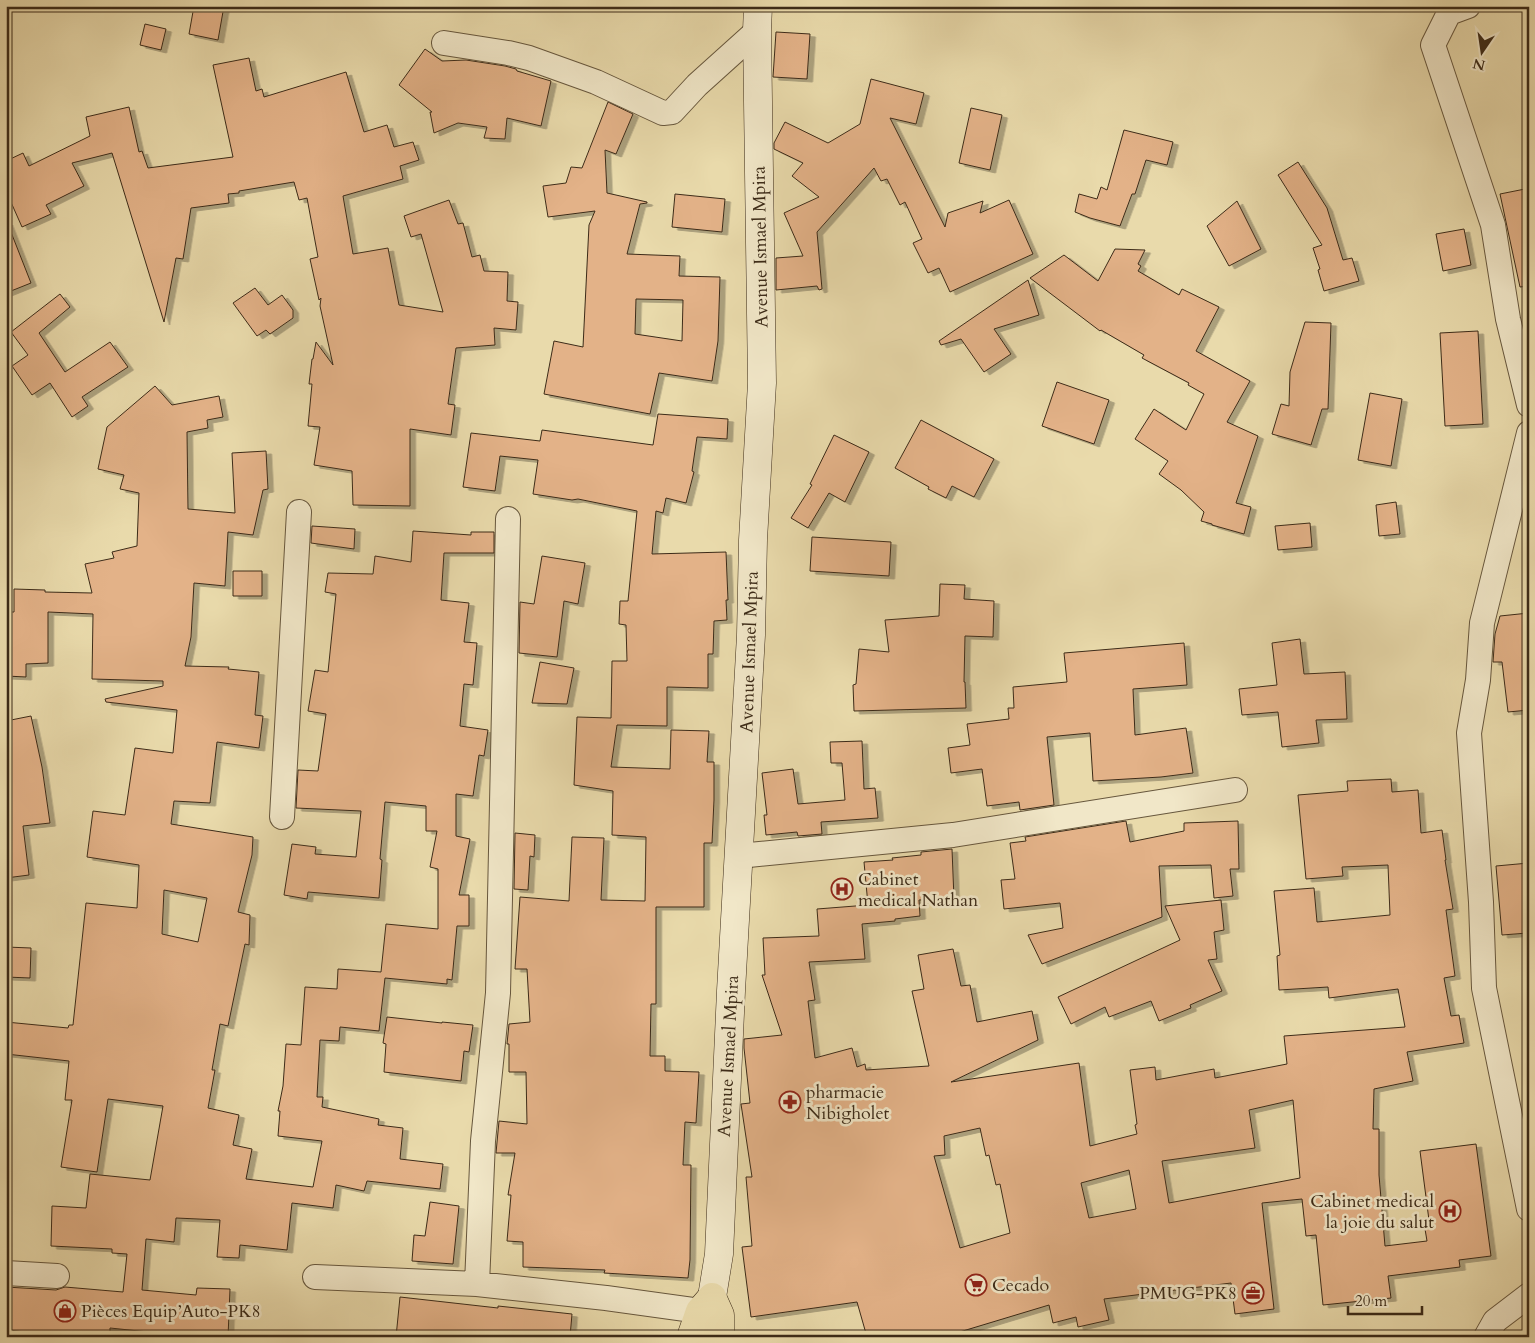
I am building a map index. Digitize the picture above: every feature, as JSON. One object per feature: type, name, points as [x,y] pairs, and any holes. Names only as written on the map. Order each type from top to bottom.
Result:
[{"type":"main road","name":"Avenue Ismael Mpira","points":[[711,1324],[718,1254],[751,635],[753,540],[762,383],[757,18]]},
{"type":"street","points":[[1468,6],[1449,13],[1433,45],[1493,225],[1508,319],[1529,405]]},
{"type":"street","points":[[444,43],[530,58],[596,82],[663,113],[672,112],[757,18]]},
{"type":"street","points":[[1529,433],[1482,623],[1478,680],[1470,733],[1481,902],[1484,988],[1529,1209]]},
{"type":"street","points":[[282,816],[299,512]]},
{"type":"street","points":[[477,1284],[483,1141],[498,993],[508,519]]},
{"type":"street","points":[[738,856],[953,835],[1236,790]]},
{"type":"street","points":[[6,1274],[57,1276]]},
{"type":"street","points":[[315,1277],[477,1284],[606,1298],[711,1324]]},
{"type":"street","points":[[1486,1337],[1495,1321],[1529,1295]]},
{"type":"building","points":[[194,6],[224,6],[218,40],[189,34]]},
{"type":"building","points":[[145,24],[166,29],[161,50],[140,45]]},
{"type":"building","points":[[776,32],[810,34],[807,79],[773,77]]},
{"type":"building","points":[[425,49],[442,61],[466,60],[505,66],[551,81],[541,126],[507,118],[505,139],[484,138],[487,127],[458,123],[434,133],[430,112],[432,112],[399,85]]},
{"type":"building","points":[[249,58],[256,91],[262,89],[264,97],[346,72],[364,132],[387,125],[394,147],[413,142],[419,160],[400,166],[403,179],[343,196],[353,254],[388,248],[399,305],[443,312],[421,234],[411,237],[404,216],[449,200],[458,224],[463,223],[472,257],[480,255],[484,271],[508,272],[507,301],[518,302],[516,330],[494,328],[495,345],[456,348],[448,404],[455,405],[451,435],[410,429],[410,506],[353,505],[352,471],[314,465],[320,427],[308,426],[312,384],[309,384],[316,342],[333,365],[320,306],[321,298],[319,300],[310,259],[318,257],[307,198],[299,200],[294,182],[239,191],[239,193],[228,194],[229,203],[191,208],[183,259],[176,258],[164,322],[112,153],[72,163],[84,186],[46,205],[51,214],[22,227],[6,191],[6,161],[23,153],[29,166],[90,136],[86,117],[129,107],[139,152],[142,151],[148,168],[233,157],[213,65]]},
{"type":"building","points":[[871,79],[924,93],[916,124],[890,118],[945,227],[948,213],[983,201],[980,213],[1009,200],[1033,254],[950,292],[939,268],[928,273],[913,243],[922,239],[905,202],[900,205],[887,179],[881,181],[874,168],[817,232],[822,289],[819,290],[817,286],[776,290],[776,258],[803,256],[784,213],[819,197],[792,176],[803,163],[774,149],[774,143],[785,122],[828,143],[860,124]]},
{"type":"building","points":[[608,102],[633,114],[616,154],[605,150],[607,193],[647,202],[640,204],[627,254],[680,256],[679,276],[720,277],[718,341],[712,381],[659,373],[650,414],[544,394],[554,341],[583,347],[589,225],[595,211],[548,217],[543,186],[566,183],[571,167],[582,168]],"holes":[[[636,299],[683,300],[682,341],[635,334]]]},
{"type":"building","points":[[971,108],[1002,115],[990,170],[959,163]]},
{"type":"building","points":[[1124,130],[1173,142],[1167,165],[1146,160],[1135,194],[1132,194],[1120,226],[1075,212],[1079,194],[1097,199],[1101,187],[1107,190]]},
{"type":"building","points":[[1298,162],[1327,208],[1343,260],[1352,258],[1359,281],[1324,291],[1318,270],[1320,269],[1313,248],[1322,245],[1278,175]]},
{"type":"building","points":[[1525,189],[1529,205],[1529,286],[1520,287],[1500,194]]},
{"type":"building","points":[[675,194],[725,199],[722,232],[672,227]]},
{"type":"building","points":[[1237,201],[1261,249],[1229,266],[1207,226]]},
{"type":"building","points":[[6,223],[31,283],[6,293]]},
{"type":"building","points":[[1464,229],[1471,265],[1443,271],[1436,234]]},
{"type":"building","points":[[1115,249],[1145,250],[1138,264],[1141,266],[1138,271],[1179,295],[1182,289],[1219,307],[1196,351],[1250,381],[1227,422],[1258,436],[1236,503],[1251,507],[1244,534],[1201,521],[1204,512],[1181,490],[1159,474],[1168,461],[1135,439],[1154,409],[1186,430],[1204,394],[1188,385],[1189,383],[1142,358],[1144,355],[1100,331],[1030,278],[1064,255],[1098,281]]},
{"type":"building","points":[[1028,280],[1039,315],[994,329],[1011,354],[984,372],[961,339],[941,345],[939,341]]},
{"type":"building","points":[[255,288],[268,305],[282,295],[293,310],[293,318],[270,334],[266,330],[257,336],[233,303]]},
{"type":"building","points":[[60,294],[70,307],[39,333],[65,372],[110,342],[128,367],[82,397],[88,406],[72,417],[50,383],[32,395],[12,366],[28,355],[11,332]]},
{"type":"building","points":[[1305,322],[1331,323],[1328,409],[1322,409],[1311,445],[1272,434],[1281,404],[1289,406],[1290,372]]},
{"type":"building","points":[[1478,331],[1483,424],[1445,426],[1440,333]]},
{"type":"building","points":[[1057,382],[1109,400],[1094,444],[1042,426]]},
{"type":"building","points":[[155,386],[172,405],[219,396],[223,417],[207,420],[208,428],[187,432],[188,509],[235,513],[232,453],[266,451],[268,489],[263,490],[253,535],[228,532],[225,586],[194,583],[191,637],[185,666],[229,667],[228,669],[259,672],[255,715],[263,716],[259,748],[217,742],[210,803],[174,801],[171,824],[253,837],[252,855],[238,912],[250,915],[249,945],[245,944],[228,1026],[220,1024],[212,1070],[215,1070],[208,1108],[239,1115],[233,1145],[252,1149],[246,1179],[313,1187],[322,1141],[278,1136],[280,1111],[278,1111],[283,1086],[286,1044],[301,1045],[305,987],[337,989],[338,969],[381,972],[386,924],[438,929],[438,869],[430,867],[437,831],[426,831],[426,806],[385,802],[379,898],[308,892],[307,899],[284,895],[292,844],[316,847],[315,854],[356,857],[361,811],[296,808],[298,770],[318,771],[326,714],[308,711],[315,670],[328,672],[336,594],[325,592],[328,573],[373,574],[375,556],[411,562],[413,531],[471,535],[471,532],[494,532],[494,553],[444,553],[441,600],[469,603],[464,642],[477,643],[473,685],[464,684],[460,726],[488,730],[484,756],[479,755],[473,796],[456,794],[456,836],[470,839],[459,895],[469,895],[469,926],[457,926],[452,980],[447,979],[447,984],[385,978],[379,1031],[340,1027],[339,1041],[320,1040],[317,1097],[323,1097],[322,1107],[379,1119],[378,1125],[403,1128],[400,1159],[443,1164],[440,1189],[367,1181],[364,1191],[336,1185],[333,1208],[292,1203],[287,1250],[240,1245],[239,1258],[217,1257],[220,1220],[176,1218],[174,1242],[146,1239],[142,1290],[196,1295],[197,1288],[230,1289],[228,1337],[197,1337],[110,1328],[110,1337],[76,1337],[6,1330],[6,1287],[56,1290],[65,1287],[123,1292],[127,1254],[112,1253],[112,1249],[51,1246],[52,1206],[86,1208],[90,1174],[150,1180],[163,1106],[108,1099],[97,1172],[61,1167],[72,1100],[65,1100],[69,1061],[6,1054],[6,1022],[68,1028],[69,1025],[73,1025],[86,903],[137,908],[139,865],[87,857],[93,811],[125,815],[135,748],[173,753],[177,710],[106,702],[105,699],[163,686],[163,681],[92,679],[93,614],[48,612],[48,663],[26,664],[26,677],[6,676],[6,612],[14,612],[14,589],[92,593],[85,564],[114,558],[112,552],[137,546],[139,493],[120,489],[124,475],[98,469],[107,427]],"holes":[[[164,890],[207,898],[198,942],[162,934]]]},
{"type":"building","points":[[1370,393],[1402,399],[1391,466],[1358,460]]},
{"type":"building","points":[[658,414],[728,419],[727,439],[697,437],[692,471],[694,472],[686,503],[666,498],[663,513],[656,511],[652,554],[726,552],[727,620],[714,621],[713,654],[708,654],[708,688],[667,687],[667,726],[617,725],[611,767],[670,769],[671,730],[709,731],[707,762],[714,762],[714,800],[712,843],[704,843],[704,907],[656,907],[656,1004],[651,1004],[650,1056],[665,1056],[665,1071],[699,1072],[696,1123],[685,1122],[683,1165],[691,1165],[690,1260],[688,1278],[604,1273],[605,1270],[523,1267],[523,1242],[507,1241],[511,1195],[508,1195],[515,1153],[496,1153],[499,1121],[527,1124],[526,1072],[509,1072],[509,1044],[507,1044],[509,1024],[530,1022],[527,969],[515,969],[520,897],[569,901],[572,837],[604,838],[601,900],[645,901],[646,837],[612,835],[613,791],[574,785],[577,717],[611,718],[612,661],[627,661],[626,625],[619,624],[620,601],[628,601],[637,511],[578,499],[572,500],[533,494],[538,460],[500,456],[495,491],[463,487],[471,433],[540,441],[542,430],[653,445]]},
{"type":"building","points":[[921,420],[994,459],[974,497],[952,486],[946,498],[895,468]]},
{"type":"building","points":[[834,435],[869,452],[845,502],[829,493],[808,528],[791,518],[812,485],[810,484]]},
{"type":"building","points":[[1396,502],[1400,534],[1379,536],[1376,505]]},
{"type":"building","points":[[1310,523],[1312,547],[1278,550],[1275,526]]},
{"type":"building","points":[[312,526],[355,529],[354,549],[311,543]]},
{"type":"building","points":[[812,537],[891,542],[889,576],[810,571]]},
{"type":"building","points":[[542,556],[585,563],[578,604],[564,601],[557,657],[519,653],[520,602],[534,604]]},
{"type":"building","points":[[233,571],[262,571],[262,596],[233,596]]},
{"type":"building","points":[[940,584],[965,585],[964,599],[994,601],[993,637],[965,636],[964,682],[966,708],[854,711],[853,685],[856,684],[859,649],[889,652],[885,620],[939,616]]},
{"type":"building","points":[[1529,613],[1529,710],[1508,712],[1502,662],[1493,662],[1495,634],[1500,616]]},
{"type":"building","points":[[1300,639],[1304,674],[1345,672],[1347,719],[1316,720],[1319,743],[1282,747],[1278,712],[1242,715],[1239,689],[1277,685],[1272,643]]},
{"type":"building","points":[[1184,643],[1187,685],[1133,689],[1135,735],[1186,728],[1193,773],[1093,781],[1090,733],[1047,737],[1054,805],[1020,810],[1019,802],[987,806],[982,769],[951,773],[948,748],[970,745],[967,724],[1009,719],[1008,708],[1014,708],[1013,687],[1067,682],[1064,653]]},
{"type":"building","points":[[540,662],[574,668],[567,704],[532,703]]},
{"type":"building","points":[[31,716],[42,767],[50,823],[23,826],[29,875],[6,878],[6,721]]},
{"type":"building","points":[[862,741],[864,789],[875,788],[878,818],[821,822],[822,834],[798,836],[797,832],[766,835],[764,815],[767,815],[762,773],[793,769],[798,804],[845,800],[842,763],[831,763],[830,742]]},
{"type":"building","points":[[1391,779],[1392,792],[1418,790],[1421,833],[1442,830],[1453,909],[1446,910],[1455,976],[1444,978],[1451,1016],[1459,1015],[1464,1043],[1407,1052],[1413,1081],[1374,1089],[1373,1129],[1379,1129],[1379,1175],[1385,1246],[1427,1241],[1425,1229],[1430,1228],[1420,1151],[1476,1144],[1491,1256],[1459,1260],[1460,1267],[1388,1276],[1391,1298],[1323,1305],[1316,1235],[1306,1236],[1302,1199],[1262,1203],[1274,1309],[1235,1314],[1231,1283],[1104,1299],[1109,1320],[1078,1327],[1076,1317],[1053,1323],[1049,1305],[943,1337],[867,1337],[857,1302],[751,1317],[742,1247],[752,1246],[746,1177],[752,1177],[741,1104],[750,1103],[744,1039],[782,1035],[762,975],[765,975],[763,938],[819,936],[817,909],[868,905],[864,862],[893,860],[892,858],[921,855],[921,852],[952,849],[954,899],[919,900],[920,916],[895,919],[895,921],[862,924],[865,959],[809,962],[815,1000],[808,1001],[815,1058],[852,1048],[857,1067],[865,1064],[866,1070],[929,1066],[912,991],[924,989],[918,955],[953,949],[961,986],[970,985],[977,1022],[1032,1011],[1038,1040],[951,1082],[1079,1063],[1090,1146],[1137,1134],[1130,1070],[1155,1067],[1156,1080],[1214,1069],[1215,1078],[1287,1064],[1284,1036],[1405,1027],[1398,989],[1329,998],[1328,987],[1279,990],[1277,956],[1280,955],[1274,891],[1314,888],[1317,922],[1390,915],[1388,865],[1342,867],[1343,876],[1306,879],[1298,795],[1348,791],[1347,781]],"holes":[[[1293,1100],[1300,1178],[1169,1203],[1162,1161],[1255,1148],[1249,1110]],[[980,1128],[986,1156],[989,1155],[996,1185],[1000,1184],[1010,1233],[960,1248],[934,1156],[945,1155],[944,1136]],[[1129,1170],[1136,1209],[1089,1218],[1081,1183]]]},
{"type":"building","points":[[1126,821],[1130,842],[1184,831],[1184,823],[1238,821],[1239,869],[1230,869],[1233,896],[1214,898],[1211,865],[1159,866],[1162,917],[1042,964],[1028,935],[1063,928],[1060,903],[1004,909],[1001,880],[1015,879],[1010,843],[1026,841],[1025,837]]},
{"type":"building","points":[[515,833],[535,835],[534,857],[530,856],[528,890],[514,889]]},
{"type":"building","points":[[1529,863],[1529,883],[1524,883],[1528,933],[1502,935],[1496,866]]},
{"type":"building","points":[[1221,900],[1224,930],[1214,932],[1217,959],[1208,960],[1222,991],[1190,1005],[1191,1008],[1159,1021],[1151,1001],[1109,1017],[1105,1007],[1071,1024],[1058,997],[1180,940],[1165,906]]},
{"type":"building","points":[[6,947],[31,948],[30,978],[6,977]]},
{"type":"building","points":[[387,1017],[473,1025],[469,1052],[464,1051],[461,1081],[384,1072],[386,1044],[383,1043]]},
{"type":"building","points":[[430,1202],[459,1206],[453,1264],[412,1261],[414,1235],[425,1236]]},
{"type":"building","points":[[400,1297],[572,1314],[570,1337],[396,1337]]},
{"type":"place","name":"Cabinet medical Nathan","points":[[842,889]]},
{"type":"place","name":"pharmacie Nibigholet","points":[[790,1102]]},
{"type":"place","name":"Cabinet medical la joie du salut","points":[[1450,1211]]},
{"type":"place","name":"Cecado","points":[[976,1285]]},
{"type":"place","name":"PMUG-PK8","points":[[1253,1293]]},
{"type":"place","name":"Pièces Equip’Auto-PK8","points":[[65,1311]]}]
